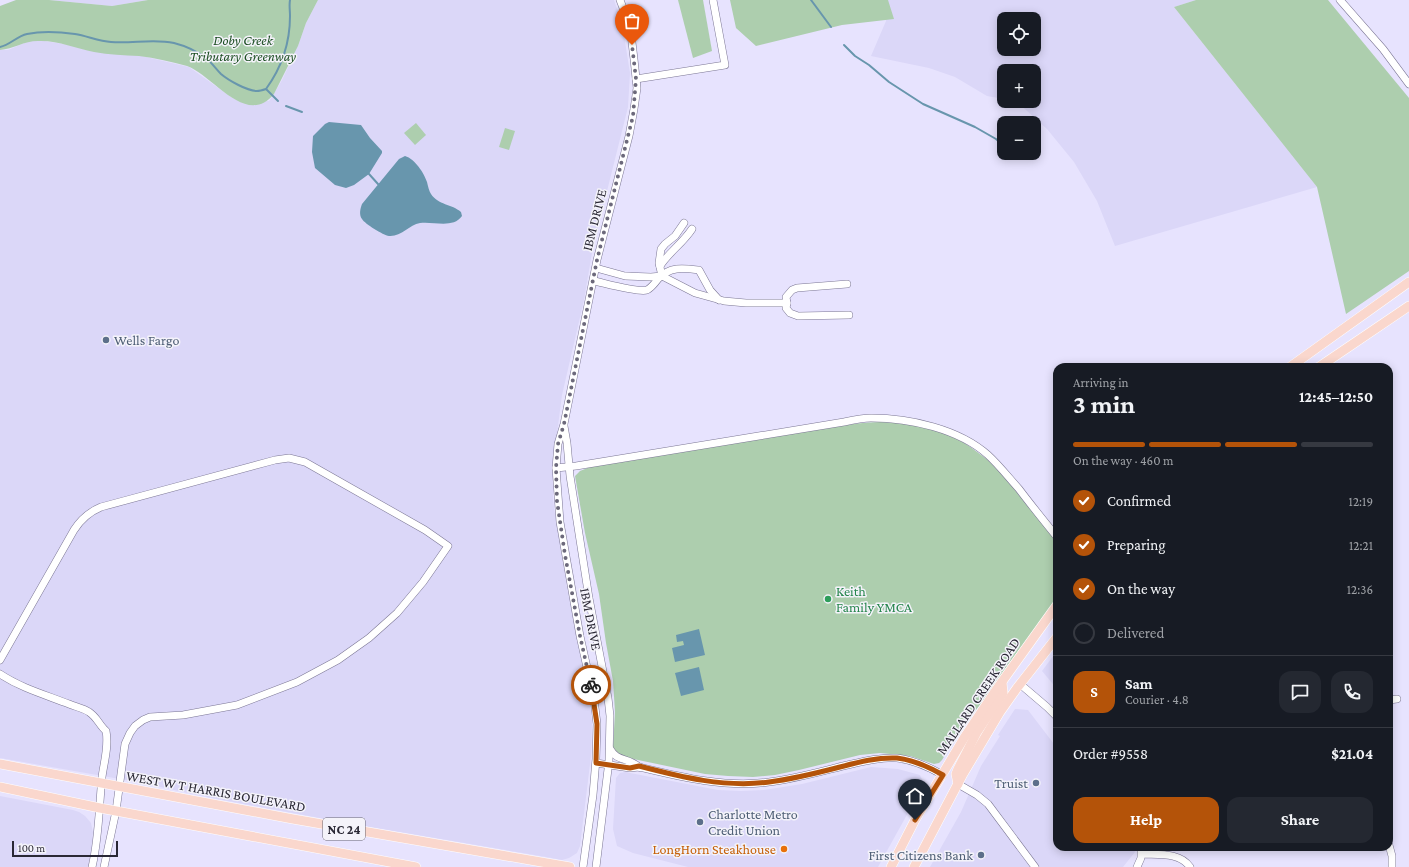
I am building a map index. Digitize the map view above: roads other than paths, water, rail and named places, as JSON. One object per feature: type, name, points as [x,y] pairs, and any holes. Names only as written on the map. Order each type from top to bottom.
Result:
[{"type":"main road","points":[[1296,363],[1409,282]]},
{"type":"main road","points":[[1325,363],[1409,306]]},
{"type":"main road","name":"MALLARD CREEK ROAD","points":[[891,867],[913,824],[964,738],[1053,611]]},
{"type":"main road","name":"MALLARD CREEK ROAD","points":[[914,867],[958,784],[1000,712],[1053,642]]},
{"type":"main road","points":[[958,784],[956,774],[958,769],[977,732],[1003,693],[1002,682]]},
{"type":"main road","name":"WEST W T HARRIS BOULEVARD","points":[[0,764],[361,832],[570,867]]},
{"type":"main road","name":"NC 24","points":[[0,787],[100,808],[416,867]]},
{"type":"street","name":"IBM DRIVE","points":[[583,867],[596,763],[597,724],[594,700],[580,636],[561,528],[557,501],[556,468],[558,444],[564,424],[596,268],[633,116],[636,79],[631,34],[620,0]]},
{"type":"street","points":[[636,79],[725,65],[713,0]]},
{"type":"street","points":[[1340,0],[1383,49],[1409,84]]},
{"type":"street","points":[[662,276],[659,256],[661,250],[684,223]]},
{"type":"street","points":[[660,266],[664,259],[686,238],[692,229]]},
{"type":"street","points":[[672,238],[678,246]]},
{"type":"street","points":[[596,268],[625,276],[662,276],[695,293],[719,300],[787,303]]},
{"type":"street","points":[[594,281],[643,290],[651,287],[672,269],[684,268],[699,270],[710,290],[719,300]]},
{"type":"street","points":[[846,284],[797,288],[792,290],[786,296],[786,308],[790,313],[798,316],[849,315]]},
{"type":"street","points":[[556,468],[570,467],[870,418],[894,420],[923,424],[948,432],[988,455],[1009,478],[1053,532]]},
{"type":"street","name":"IBM DRIVE","points":[[564,424],[571,484],[610,716],[608,765],[596,867]]},
{"type":"street","points":[[0,660],[74,530],[81,520],[89,513],[101,507],[275,460],[289,458],[305,462],[425,530],[448,546],[430,573],[406,603],[388,621],[338,660],[301,680],[237,705],[183,715],[150,717],[138,723],[132,729],[126,740],[116,811],[104,867]]},
{"type":"street","points":[[0,674],[25,688],[87,710],[96,718],[106,731],[107,738],[100,808],[92,867]]},
{"type":"street","points":[[1020,684],[1053,713]]},
{"type":"street","points":[[1393,699],[1397,698]]},
{"type":"street","points":[[609,749],[617,758],[633,762],[639,766],[696,779],[719,782],[745,784],[768,782],[793,778],[865,761],[896,758],[923,765],[943,775]]},
{"type":"street","points":[[596,763],[630,768],[639,766]]},
{"type":"street","points":[[958,784],[968,789],[988,804],[1035,867]]},
{"type":"street","points":[[1137,867],[1140,863],[1141,851]]},
{"type":"street","points":[[1146,851],[1174,856],[1185,861],[1190,867]]},
{"type":"street","points":[[1391,851],[1392,867]]},
{"type":"water","points":[[329,122],[361,125],[382,151],[369,174],[354,185],[346,188],[335,185],[315,168],[312,152],[313,136]]},
{"type":"water","points":[[405,156],[416,163],[426,178],[430,193],[434,198],[454,207],[461,212],[462,216],[458,220],[442,224],[420,223],[397,235],[389,236],[374,229],[362,219],[360,212],[362,204],[399,159]]},
{"type":"water","points":[[699,629],[705,655],[675,662],[672,648],[684,645],[683,641],[677,642],[676,635]]},
{"type":"water","points":[[699,667],[704,690],[681,696],[675,673]]},
{"type":"waterway","points":[[0,47],[23,35],[45,32],[75,34],[111,42],[150,41],[174,43],[195,51],[211,62],[221,74],[238,85],[253,91],[259,91],[266,89],[281,64],[287,46],[290,26],[290,0]]},
{"type":"waterway","points":[[811,0],[831,27]]},
{"type":"waterway","points":[[844,45],[855,56],[869,65],[889,82],[923,104],[975,127],[997,140]]},
{"type":"waterway","points":[[266,89],[278,101]]},
{"type":"waterway","points":[[286,106],[302,112]]},
{"type":"waterway","points":[[369,174],[378,184]]},
{"type":"place","name":"Wells Fargo","points":[[106,340]]},
{"type":"place","name":"Keith Family YMCA","points":[[828,599]]},
{"type":"place","name":"Truist","points":[[1036,783]]},
{"type":"place","name":"Charlotte Metro Credit Union","points":[[700,822]]},
{"type":"place","name":"LongHorn Steakhouse","points":[[784,849]]},
{"type":"place","name":"First Citizens Bank","points":[[981,855]]},
{"type":"park label","name":"Doby Creek Tributary Greenway","points":[[243,48]]}]
